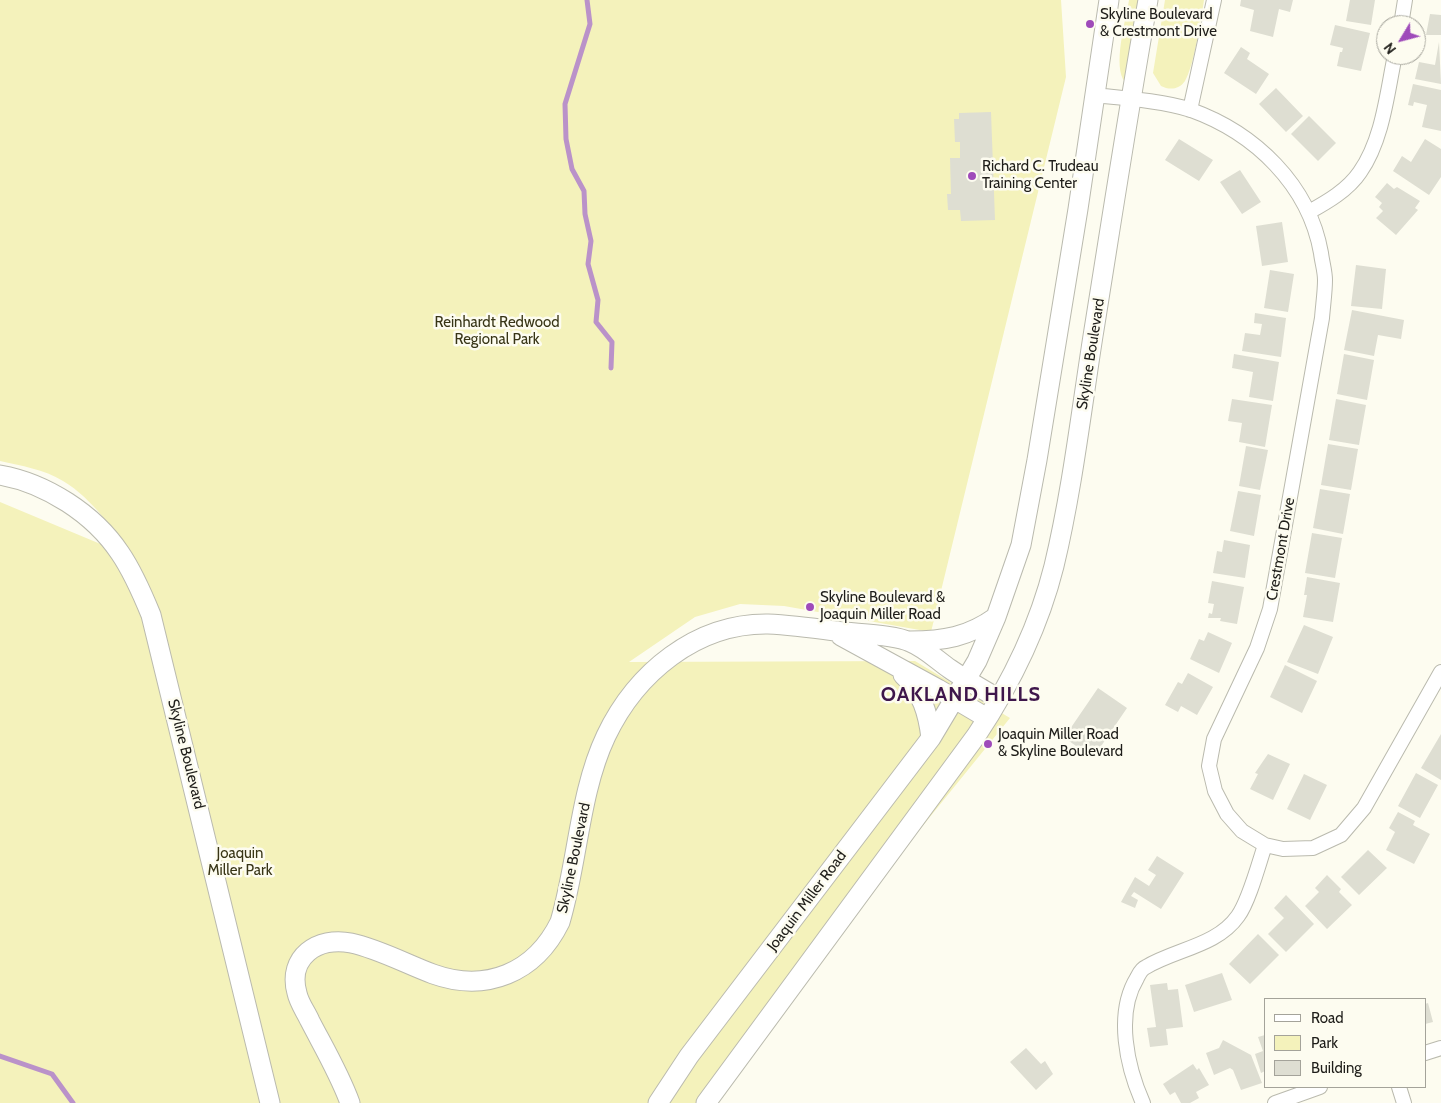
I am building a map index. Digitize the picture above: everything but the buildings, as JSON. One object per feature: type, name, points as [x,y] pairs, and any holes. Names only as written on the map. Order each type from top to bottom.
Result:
[{"type":"main road","points":[[955,699],[996,618],[1021,545],[1078,209],[1093,95],[1109,0]]},
{"type":"main road","name":"Skyline Boulevard","points":[[831,631],[987,718],[998,699],[1030,635],[1053,567],[1072,476],[1130,99],[1148,0]]},
{"type":"main road","name":"Skyline Boulevard","points":[[0,474],[42,488],[59,497],[95,524],[118,551],[132,572],[151,615],[270,1103]]},
{"type":"main road","points":[[908,641],[948,640],[960,637],[996,618]]},
{"type":"main road","name":"Skyline Boulevard","points":[[350,1103],[297,994],[297,972],[305,954],[322,943],[334,941],[352,943],[433,974],[467,980],[501,977],[530,962],[553,936],[560,922],[600,750],[626,700],[658,665],[676,653],[722,630],[766,624],[908,641],[924,649],[966,680],[998,699]]},
{"type":"main road","points":[[895,667],[917,690],[924,702],[931,738]]},
{"type":"main road","name":"Joaquin Miller Road","points":[[658,1103],[689,1056],[931,738],[955,699]]},
{"type":"main road","points":[[706,1103],[987,718]]},
{"type":"street","points":[[1190,110],[1214,0]]},
{"type":"street","points":[[1403,15],[1405,0]]},
{"type":"street","points":[[1309,212],[1334,197],[1360,172],[1378,133],[1393,65]]},
{"type":"street","name":"Crestmont Drive","points":[[1093,95],[1130,99],[1190,110],[1230,128],[1254,143],[1275,164],[1309,212],[1318,238],[1325,278],[1322,318],[1272,600],[1257,648],[1214,739],[1209,766],[1215,791],[1227,814],[1242,831],[1265,845],[1283,849],[1313,848],[1341,835],[1364,808],[1441,672]]},
{"type":"street","points":[[1143,1103],[1133,1078],[1125,1034],[1128,993],[1143,968],[1170,955],[1204,943],[1223,931],[1239,916],[1265,845]]},
{"type":"street","points":[[1426,1053],[1441,1048]]},
{"type":"street","points":[[1275,1103],[1317,1088]]},
{"type":"street","points":[[1399,1088],[1404,1103]]},
{"type":"green space","points":[[0,0],[1061,0],[1066,77],[931,632],[784,606],[740,604],[695,617],[629,662],[915,661],[1010,718],[840,928],[714,1103],[0,1103],[0,502],[134,558],[102,516],[74,488],[56,477],[32,468],[0,461]]},
{"type":"green space","points":[[1129,0],[1140,0],[1125,82],[1121,75],[1120,54]]},
{"type":"green space","points":[[1165,0],[1204,0],[1197,42],[1188,74],[1183,84],[1174,88],[1161,86],[1153,73]]},
{"type":"waterway","points":[[587,0],[590,24],[565,104],[566,139],[572,169],[584,191],[585,214],[591,241],[588,264],[598,300],[596,322],[612,342],[611,368]]},
{"type":"waterway","points":[[0,1056],[52,1074],[73,1103]]},
{"type":"place","name":"Skyline Boulevard & Crestmont Drive","points":[[1090,24]]},
{"type":"place","name":"Richard C. Trudeau Training Center","points":[[972,176]]},
{"type":"place","name":"Skyline Boulevard & Joaquin Miller Road","points":[[810,607]]},
{"type":"place","name":"Joaquin Miller Road & Skyline Boulevard","points":[[988,744]]},
{"type":"district","name":"OAKLAND HILLS","points":[[961,695]]},
{"type":"park label","name":"Reinhardt Redwood Regional Park","points":[[497,332]]},
{"type":"park label","name":"Joaquin Miller Park","points":[[240,862]]}]
